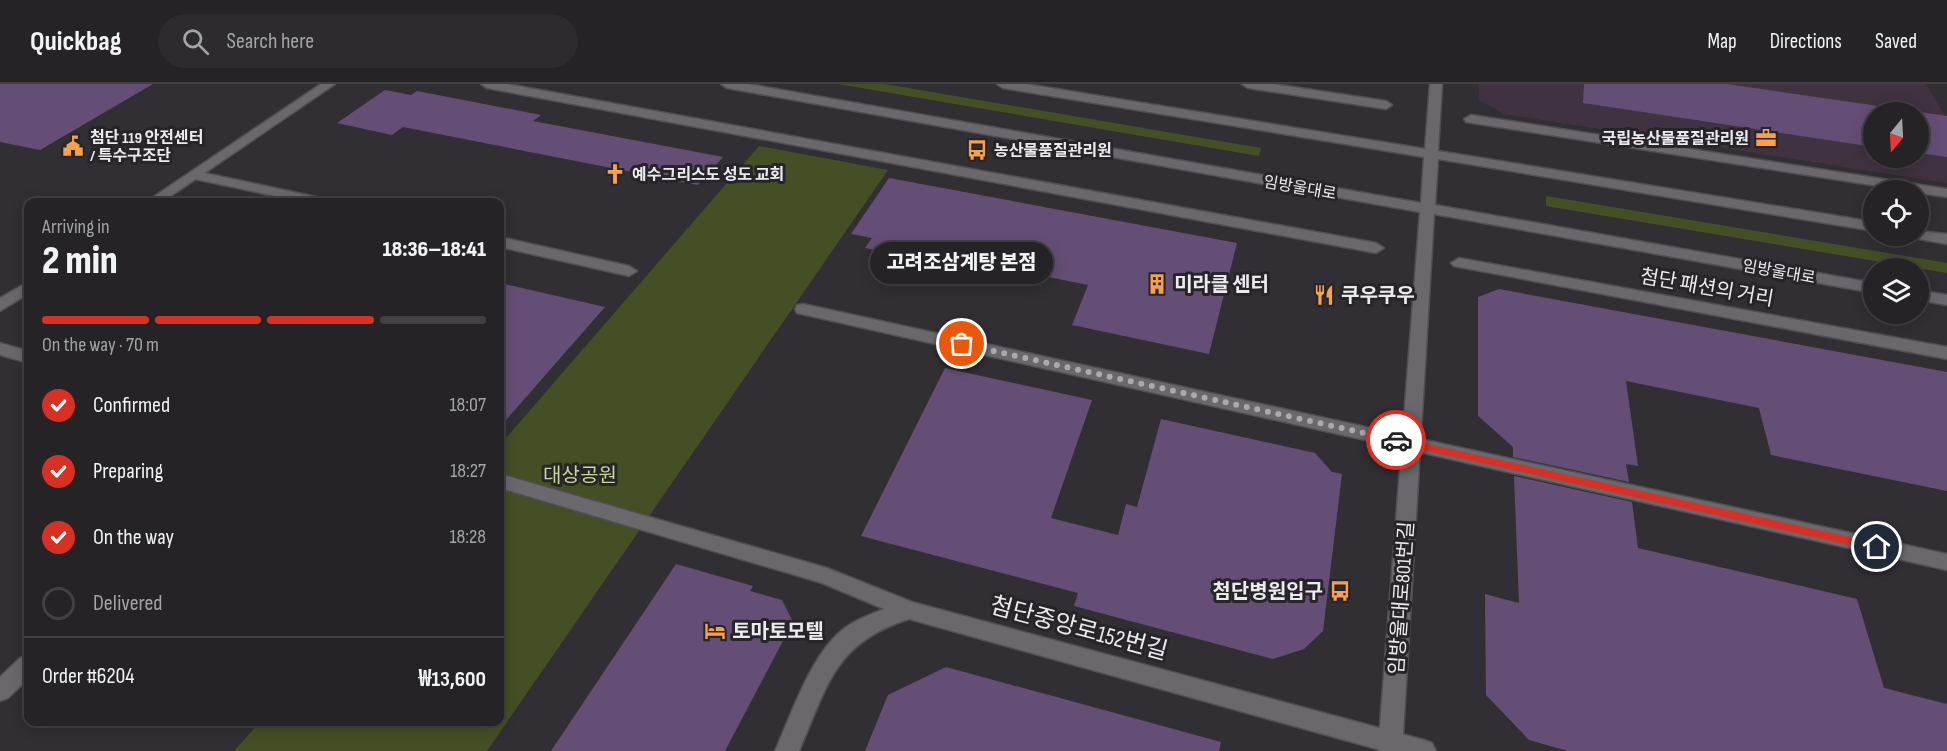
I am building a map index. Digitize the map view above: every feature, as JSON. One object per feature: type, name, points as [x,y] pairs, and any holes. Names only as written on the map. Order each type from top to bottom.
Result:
[{"type":"street","points":[[159,198],[330,84]]},
{"type":"street","points":[[487,84],[1376,248]]},
{"type":"street","name":"임방울대로","points":[[727,84],[1863,286]]},
{"type":"street","points":[[1003,84],[1863,225]]},
{"type":"street","points":[[1248,84],[1386,105]]},
{"type":"street","name":"임방울대로801번길","points":[[1390,746],[1413,444],[1436,84]]},
{"type":"street","points":[[1471,119],[1947,193]]},
{"type":"street","points":[[195,175],[302,198]]},
{"type":"street","points":[[1929,237],[1947,240]]},
{"type":"street","points":[[504,243],[629,270]]},
{"type":"street","name":"첨단 패션의 거리","points":[[1459,263],[1947,353]]},
{"type":"street","points":[[0,306],[24,289]]},
{"type":"street","points":[[1929,298],[1947,300]]},
{"type":"street","points":[[803,309],[1947,562]]},
{"type":"street","points":[[0,349],[24,356]]},
{"type":"street","name":"첨단중앙로152번길","points":[[504,482],[827,576],[909,610],[1390,746],[1424,751]]},
{"type":"street","points":[[787,751],[834,653],[852,634],[874,622],[909,610]]},
{"type":"street","points":[[0,691],[24,669]]},
{"type":"shaded area","name":"국립농산물품질관리원","points":[[1479,84],[1926,84],[1947,119],[1947,183],[1929,180],[1503,114],[1479,100]]},
{"type":"green space","points":[[838,84],[885,84],[1261,148],[1259,156]]},
{"type":"green space","name":"대상공원","points":[[759,146],[888,170],[487,751],[234,751],[256,726],[504,726],[504,440]]},
{"type":"green space","points":[[1546,196],[1917,258],[1863,259],[1546,206]]},
{"type":"green space","points":[[1929,260],[1947,263],[1947,273],[1929,270]]},
{"type":"building","points":[[0,84],[153,84],[40,150],[0,142]]},
{"type":"building","points":[[1584,84],[1727,84],[1863,104],[1863,145],[1583,103]]},
{"type":"building","points":[[385,90],[411,95],[417,91],[541,115],[533,121],[723,157],[698,185],[403,127],[392,135],[337,123]]},
{"type":"building","points":[[1929,113],[1947,116],[1947,157],[1929,155]]},
{"type":"building","points":[[889,178],[1237,243],[1209,354],[1072,325],[1088,285],[1013,270],[1009,278],[865,248],[872,238],[851,234]]},
{"type":"building","points":[[504,284],[605,307],[504,422]]},
{"type":"building","points":[[1499,289],[1947,372],[1947,491],[1771,455],[1759,408],[1626,381],[1638,466],[1626,464],[1629,482],[1513,457],[1513,447],[1478,416],[1478,297]]},
{"type":"building","points":[[945,368],[1092,400],[1051,518],[1118,535],[1126,504],[1137,507],[1161,419],[1315,453],[1332,472],[1342,474],[1323,631],[1304,649],[1273,659],[1074,606],[1078,593],[861,536]]},
{"type":"building","points":[[1514,476],[1632,502],[1638,548],[1857,599],[1884,688],[1947,704],[1947,751],[1568,751],[1529,740],[1486,695],[1485,594],[1519,603]]},
{"type":"building","points":[[676,564],[753,586],[750,591],[782,600],[793,622],[725,751],[551,751]]},
{"type":"building","points":[[946,667],[1221,742],[1219,751],[865,751],[888,695]]},
{"type":"way so far","points":[[962,344],[1396,440]]},
{"type":"place","name":"국립농산물품질관리원","points":[[1766,138]]},
{"type":"place","name":"첨단 119 안전센터 / 특수구조단","points":[[73,146]]},
{"type":"place","name":"농산물품질관리원","points":[[977,150]]},
{"type":"place","name":"예수그리스도 성도 교회","points":[[615,174]]},
{"type":"place","name":"미라클 센터","points":[[1157,284]]},
{"type":"place","name":"쿠우쿠우","points":[[1324,295]]},
{"type":"place","name":"고려조삼계탕 본점","points":[[962,344]]},
{"type":"place","name":"첨단병원입구","points":[[1340,591]]},
{"type":"place","name":"토마토모텔","points":[[715,631]]},
{"type":"route","points":[[1396,440],[1877,547]]}]
